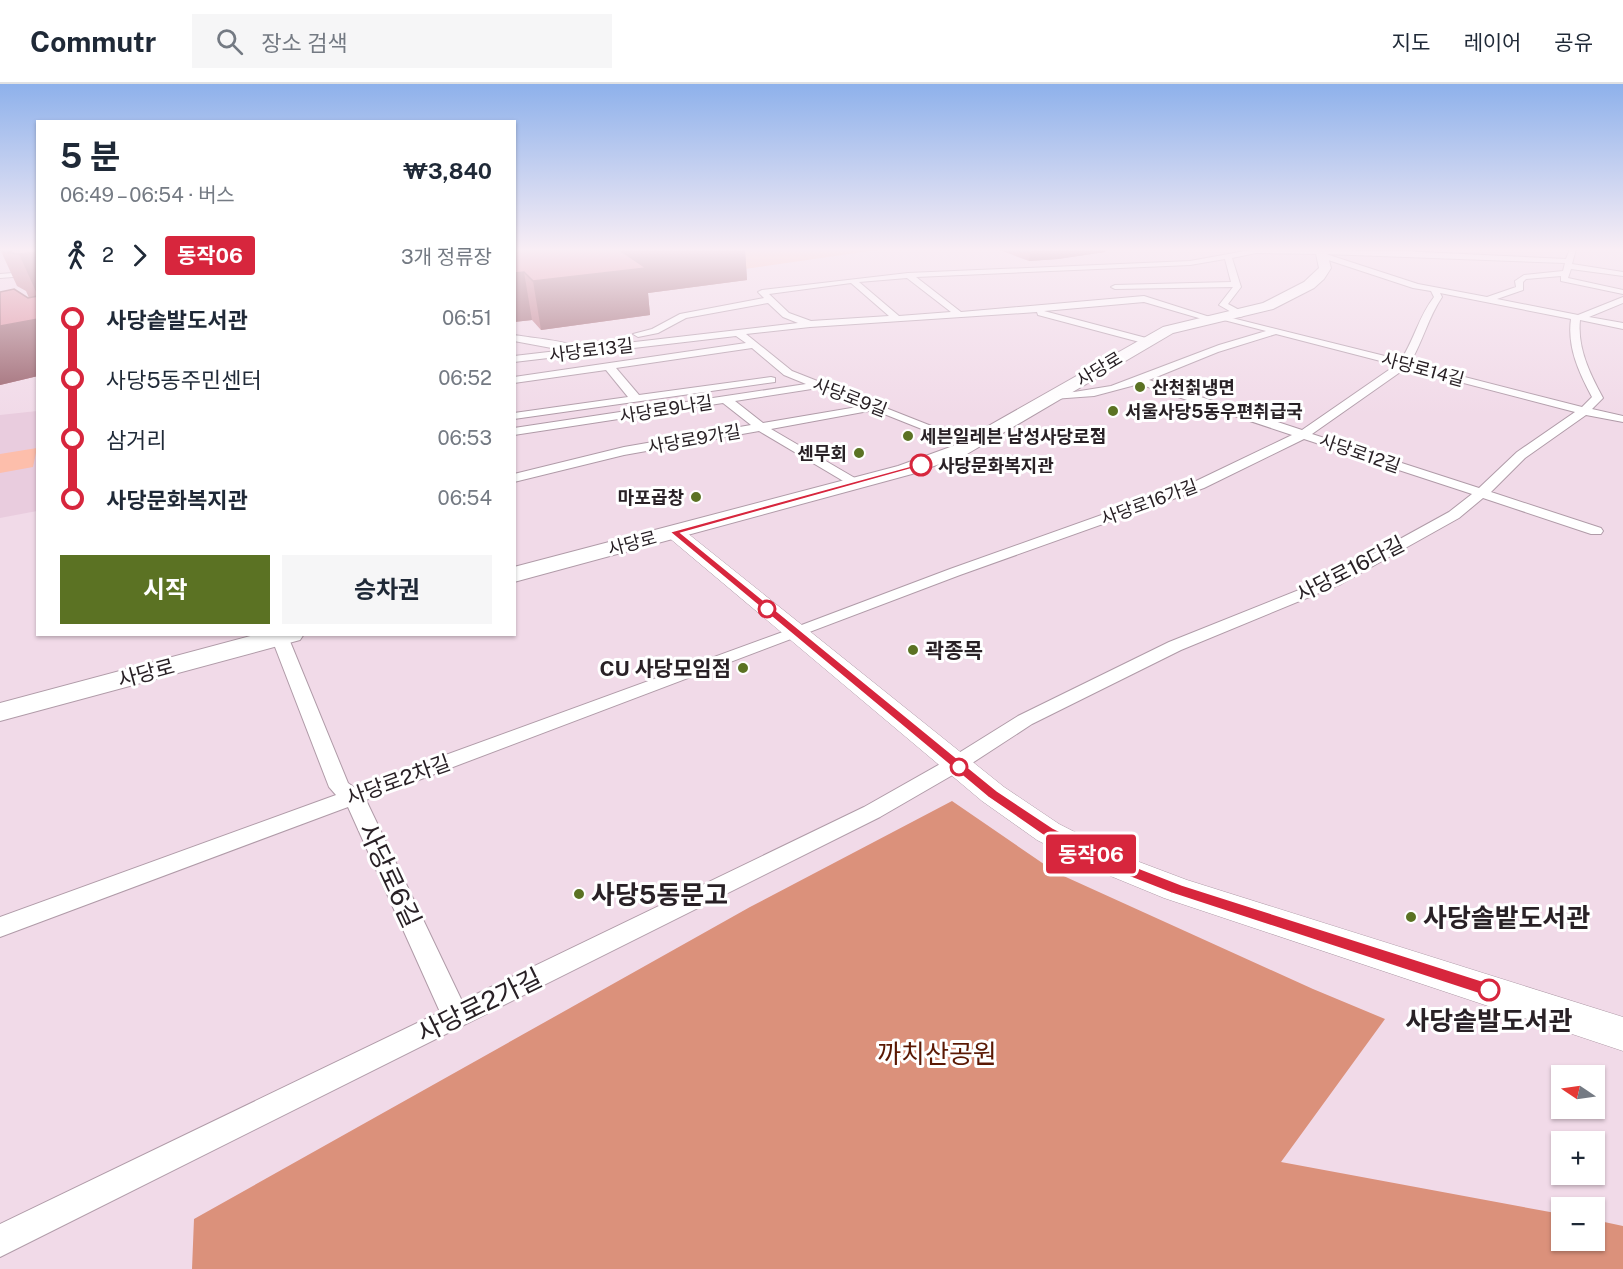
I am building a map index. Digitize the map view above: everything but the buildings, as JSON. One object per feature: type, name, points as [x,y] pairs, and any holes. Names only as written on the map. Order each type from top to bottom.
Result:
[{"type":"main road","name":"사당로","points":[[516,574],[855,484],[936,460],[971,444],[1147,341],[1177,327],[1271,304]]},
{"type":"main road","name":"사당로","points":[[0,712],[283,636]]},
{"type":"street","points":[[516,339],[559,350],[654,331],[683,316],[738,304]]},
{"type":"street","name":"사당로13길","points":[[775,304],[786,315],[810,324]]},
{"type":"street","points":[[880,304],[897,319]]},
{"type":"street","points":[[946,304],[960,315]]},
{"type":"street","name":"사당로13길","points":[[516,359],[559,350],[810,324],[1090,304]]},
{"type":"street","name":"사당로13길","points":[[1169,304],[1224,316]]},
{"type":"street","points":[[1224,304],[1224,316]]},
{"type":"street","name":"사당로16가길","points":[[797,633],[955,572],[1199,484],[1304,434],[1404,364],[1416,344],[1425,315],[1433,304]]},
{"type":"street","points":[[1507,304],[1623,327]]},
{"type":"street","points":[[1575,319],[1612,304]]},
{"type":"street","points":[[1030,310],[1147,341]]},
{"type":"street","name":"사당로14길","points":[[1224,316],[1274,331],[1623,419]]},
{"type":"street","points":[[1575,319],[1573,331],[1583,371],[1598,398],[1584,411]]},
{"type":"street","points":[[1053,396],[1098,394],[1140,381],[1209,351],[1274,331]]},
{"type":"street","name":"사당로9길","points":[[739,333],[788,373],[971,444]]},
{"type":"street","points":[[516,380],[755,345]]},
{"type":"street","points":[[559,350],[573,372]]},
{"type":"street","points":[[609,367],[636,399]]},
{"type":"street","points":[[516,416],[796,376]]},
{"type":"street","name":"사당로12길","points":[[1140,381],[1596,531]]},
{"type":"street","name":"사당로9나길","points":[[516,432],[818,385]]},
{"type":"street","points":[[725,399],[762,428],[855,484]]},
{"type":"street","name":"사당로9가길","points":[[516,478],[624,452],[874,407]]},
{"type":"street","name":"사당로16다길","points":[[956,764],[1025,720],[1175,646],[1335,581],[1454,515],[1521,455],[1584,411]]},
{"type":"street","points":[[674,532],[993,794],[1048,832],[1107,862],[1176,889],[1623,1034]]},
{"type":"street","name":"사당로2차길","points":[[0,927],[797,633]]},
{"type":"street","name":"사당로6길","points":[[283,636],[339,787],[353,796],[453,1009],[453,1018]]},
{"type":"street","name":"사당로2가길","points":[[0,1241],[872,812],[956,764]]},
{"type":"shaded area","points":[[36,411],[36,511],[0,518],[0,415]]},
{"type":"shaded area","points":[[36,448],[33,467],[0,473],[0,454]]},
{"type":"green space","name":"까치산공원","points":[[952,801],[1057,873],[1313,989],[1385,1019],[1281,1162],[1551,1212],[1551,1251],[1605,1251],[1605,1222],[1623,1226],[1623,1269],[192,1269],[194,1219],[750,907]]},
{"type":"bus line","name":"동작06","points":[[921,465],[674,532],[993,794],[1048,832],[1107,862],[1176,889],[1489,990]]},
{"type":"place","name":"산천칡냉면","points":[[1140,387]]},
{"type":"place","name":"서울사당5동우편취급국","points":[[1113,411]]},
{"type":"place","name":"세븐일레븐 남성사당로점","points":[[908,436]]},
{"type":"place","name":"센무회","points":[[859,453]]},
{"type":"place","name":"사당문화복지관","points":[[921,465]]},
{"type":"place","name":"마포곱창","points":[[696,497]]},
{"type":"place","name":"곽종목","points":[[913,650]]},
{"type":"place","name":"CU 사당모임점","points":[[743,668]]},
{"type":"place","name":"사당5동문고","points":[[579,894]]},
{"type":"place","name":"사당솔밭도서관","points":[[1411,917]]},
{"type":"place","name":"사당솥발도서관","points":[[1489,990]]}]
